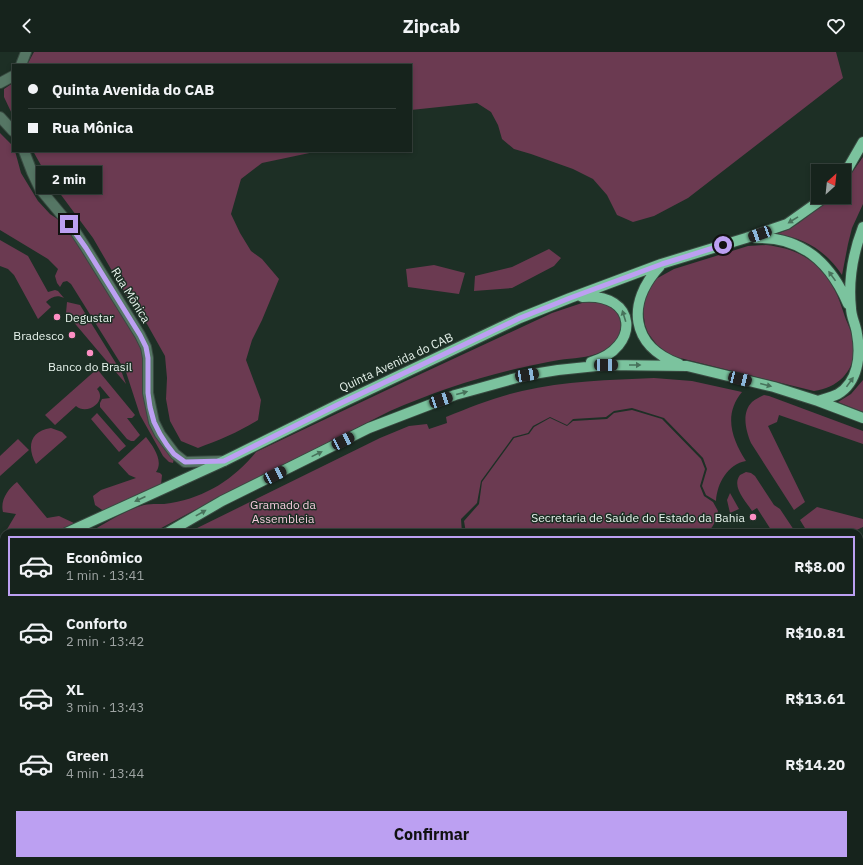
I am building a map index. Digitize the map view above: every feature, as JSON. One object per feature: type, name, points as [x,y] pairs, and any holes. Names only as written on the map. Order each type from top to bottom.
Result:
[{"type":"main road","points":[[850,164],[863,142]]},
{"type":"main road","name":"Quinta Avenida do CAB","points":[[75,529],[224,461],[488,333],[570,298],[662,264],[787,224],[815,204]]},
{"type":"main road","points":[[851,310],[851,266],[858,239],[863,227]]},
{"type":"main road","points":[[746,238],[788,241],[807,251],[825,265],[842,290],[851,310],[857,334],[859,358],[854,375],[848,386],[837,394],[818,401]]},
{"type":"main road","points":[[662,264],[647,282],[641,293],[638,305],[638,320],[642,334],[648,345],[653,349],[668,360],[774,387],[818,401],[863,418]]},
{"type":"main road","points":[[570,298],[596,296],[606,298],[622,310],[625,317],[626,328],[620,346],[613,352],[598,360],[576,367]]},
{"type":"main road","points":[[857,334],[863,344]]},
{"type":"main road","points":[[174,529],[222,501],[369,428],[455,395],[527,375],[576,367],[606,365],[687,366]]},
{"type":"main road","points":[[82,529],[96,519]]},
{"type":"street","points":[[21,64],[26,52]]},
{"type":"street","points":[[0,83],[12,77]]},
{"type":"street","points":[[0,117],[12,130]]},
{"type":"street","name":"Rua Mônica","points":[[24,152],[40,189],[71,226],[86,248],[146,347],[148,358],[148,393],[154,422],[167,445],[174,454],[185,462],[224,461]]},
{"type":"green space","points":[[34,52],[836,52],[843,78],[688,198],[654,216],[633,222],[617,215],[607,195],[593,179],[573,169],[514,149],[502,139],[498,125],[491,112],[477,103],[412,110],[412,64],[28,64]]},
{"type":"green space","points":[[12,84],[12,114],[4,97],[4,89]]},
{"type":"green space","points":[[0,133],[12,145],[12,152],[15,152],[21,173],[38,201],[50,214],[75,231],[140,335],[150,407],[175,454],[173,463],[169,462],[163,456],[140,415],[126,372],[71,284],[67,281],[63,282],[60,287],[55,276],[58,269],[48,259],[0,230]]},
{"type":"green space","points":[[34,152],[314,152],[262,163],[241,179],[231,214],[251,251],[262,259],[279,279],[252,340],[246,360],[261,400],[258,420],[221,439],[198,448],[181,441],[170,421],[166,399],[167,378],[165,356],[147,324],[133,307],[93,238],[47,176]]},
{"type":"green space","points":[[863,157],[863,204],[852,228],[842,275],[829,259],[814,247],[806,242],[777,234],[799,223],[822,204],[851,204],[851,174]]},
{"type":"green space","points":[[0,240],[28,256],[48,292],[55,290],[58,291],[64,298],[57,296],[48,300],[46,302],[51,307],[38,319],[14,275],[8,269],[0,266]]},
{"type":"green space","points":[[766,245],[787,249],[807,258],[823,272],[835,290],[852,334],[854,350],[853,359],[846,374],[832,386],[814,391],[676,357],[669,354],[657,345],[648,333],[645,325],[643,310],[644,301],[654,280],[674,269],[748,246]]},
{"type":"green space","points":[[549,249],[561,258],[554,266],[512,288],[474,291],[475,276],[512,267]]},
{"type":"green space","points":[[434,265],[465,273],[459,294],[408,287],[406,269]]},
{"type":"green space","points":[[591,300],[601,300],[606,302],[618,315],[621,321],[620,333],[613,344],[596,354],[586,357],[559,360],[487,376],[454,386],[406,404],[159,529],[96,529],[116,517],[138,507],[147,504],[168,504],[196,496],[207,491],[238,471],[256,452],[552,313]]},
{"type":"green space","points":[[67,302],[80,305],[122,373],[126,384],[66,313]]},
{"type":"green space","points":[[97,369],[135,415],[132,418],[127,418],[140,435],[134,441],[127,439],[100,407],[102,399],[110,398],[100,386],[97,389],[100,394],[100,398],[95,406],[81,409],[76,406],[55,425],[45,415]]},
{"type":"green space","name":"Gramado da Assembleia","points":[[654,378],[692,381],[742,392],[736,401],[731,418],[734,436],[746,461],[734,466],[725,475],[721,481],[716,501],[706,495],[702,486],[707,469],[703,458],[664,418],[632,408],[614,411],[606,417],[573,419],[567,425],[550,417],[533,426],[528,433],[513,437],[481,481],[477,503],[461,519],[462,529],[195,529],[380,438],[409,426],[427,424],[429,429],[447,423],[446,417],[502,396],[554,385]]},
{"type":"green space","points":[[863,380],[863,412],[838,402],[851,394]]},
{"type":"green space","points":[[764,395],[863,431],[863,444],[779,415],[777,422],[768,426],[805,502],[794,510],[751,443],[748,433],[746,411],[753,401]]},
{"type":"green space","points":[[632,410],[662,419],[701,459],[705,469],[700,486],[704,496],[713,502],[718,511],[711,529],[465,529],[464,521],[479,504],[482,482],[514,438],[529,434],[534,427],[550,418],[567,426],[573,421],[607,419],[614,413]]},
{"type":"green space","points":[[97,413],[126,446],[119,452],[91,419]]},
{"type":"green space","points":[[51,428],[62,432],[67,437],[36,464],[31,452],[34,436]]},
{"type":"green space","points":[[146,437],[157,454],[159,463],[156,472],[162,475],[161,485],[108,514],[95,505],[93,496],[101,490],[136,478],[129,475],[118,463]]},
{"type":"green space","points":[[18,439],[29,450],[0,476],[0,456]]},
{"type":"green space","points":[[746,472],[755,476],[774,505],[780,509],[793,529],[770,529],[757,508],[752,511],[738,489],[737,484],[740,475]]},
{"type":"green space","points":[[17,482],[47,518],[59,516],[76,524],[70,529],[7,529],[16,514],[3,512],[2,508],[4,499]]},
{"type":"green space","points":[[730,493],[739,509],[730,513],[727,500]]},
{"type":"green space","points":[[817,507],[863,519],[863,527],[859,529],[806,529],[800,520]]},
{"type":"place","name":"Degustar","points":[[57,317]]},
{"type":"place","name":"Bradesco","points":[[72,335]]},
{"type":"place","name":"Banco do Brasil","points":[[90,353]]},
{"type":"place","name":"Secretaria de Saúde do Estado da Bahia","points":[[753,517]]},
{"type":"route","points":[[69,224],[133,321],[146,347],[148,358],[148,393],[154,422],[167,445],[174,454],[185,462],[224,461],[384,382],[520,318],[662,264],[723,245]]}]
